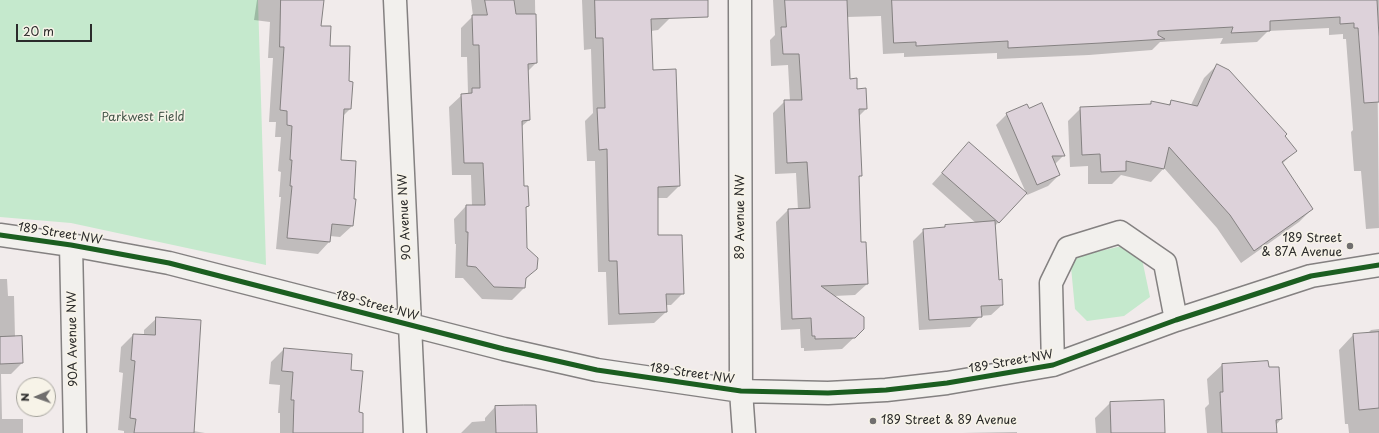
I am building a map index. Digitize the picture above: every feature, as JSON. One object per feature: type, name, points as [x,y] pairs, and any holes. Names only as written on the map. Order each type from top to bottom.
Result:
[{"type":"street","name":"90 Avenue NW","points":[[395,0],[415,433]]},
{"type":"street","name":"89 Avenue NW","points":[[740,0],[741,391],[744,433]]},
{"type":"street","name":"189 Street NW","points":[[1053,365],[1051,283],[1068,248],[1120,232],[1165,263],[1176,320]]},
{"type":"street","name":"189 Street NW","points":[[0,235],[71,245],[169,263],[410,325],[597,370],[741,391],[828,393],[886,390],[946,383],[1053,365],[1176,320],[1311,276],[1379,265]]},
{"type":"street","name":"90A Avenue NW","points":[[71,245],[75,433]]},
{"type":"green space","name":"Parkwest Field","points":[[0,0],[258,0],[266,265],[71,223],[0,217]]},
{"type":"green space","points":[[1122,246],[1142,259],[1150,297],[1124,316],[1087,321],[1075,309],[1071,267],[1078,256]]},
{"type":"building","points":[[281,0],[324,0],[321,26],[331,26],[330,46],[350,46],[349,81],[353,82],[351,109],[344,109],[341,160],[356,161],[354,199],[356,199],[353,226],[332,224],[330,242],[287,238],[292,186],[290,186],[292,160],[290,160],[292,126],[287,125],[287,111],[280,110],[284,47],[280,47]]},
{"type":"building","points":[[485,0],[514,0],[516,14],[536,14],[537,63],[528,64],[530,120],[522,121],[524,186],[528,186],[529,206],[526,207],[527,248],[538,258],[537,269],[526,278],[525,288],[494,287],[476,267],[467,266],[468,232],[466,232],[466,205],[485,205],[483,163],[464,163],[461,94],[472,93],[472,88],[480,88],[479,45],[473,45],[472,15],[487,15]]},
{"type":"building","points":[[595,0],[708,0],[708,17],[651,19],[653,70],[676,69],[680,186],[658,187],[658,235],[682,235],[684,294],[666,294],[667,312],[619,314],[617,261],[609,261],[607,149],[599,150],[597,108],[605,108],[603,38],[596,38]]},
{"type":"building","points":[[785,0],[847,0],[850,79],[857,78],[857,89],[866,88],[867,109],[859,109],[862,176],[859,176],[861,242],[866,242],[868,284],[821,286],[864,317],[864,329],[855,338],[815,339],[815,336],[812,336],[811,318],[792,319],[788,209],[810,208],[807,162],[787,163],[784,100],[802,100],[799,54],[783,54],[781,27],[786,27]]},
{"type":"building","points":[[892,0],[1377,0],[1379,37],[1379,102],[1364,103],[1358,28],[1354,28],[1354,23],[1340,24],[1340,17],[1270,21],[1270,31],[1231,33],[1233,27],[1158,31],[1158,35],[1165,39],[1008,48],[1008,41],[916,46],[916,42],[894,43]]},
{"type":"building","points":[[1217,64],[1229,70],[1287,134],[1285,136],[1297,151],[1282,162],[1313,209],[1254,251],[1230,215],[1169,147],[1164,169],[1126,161],[1126,171],[1101,172],[1100,154],[1082,155],[1080,107],[1151,104],[1151,101],[1170,105],[1171,100],[1197,106]]},
{"type":"building","points":[[1042,103],[1065,156],[1052,156],[1060,175],[1037,185],[1006,113],[1027,104],[1029,108]]},
{"type":"building","points":[[969,142],[1027,193],[999,223],[942,173]]},
{"type":"building","points":[[995,221],[999,280],[1002,279],[1003,305],[981,306],[982,317],[929,320],[923,229],[945,227],[945,225]]},
{"type":"building","points":[[156,317],[201,320],[194,433],[134,433],[136,419],[130,418],[135,361],[131,360],[133,334],[155,335]]},
{"type":"building","points":[[1379,332],[1379,408],[1359,410],[1353,334]]},
{"type":"building","points":[[22,336],[23,363],[0,364],[0,337]]},
{"type":"building","points":[[284,348],[352,354],[351,370],[363,371],[359,412],[363,413],[363,433],[293,433],[294,400],[291,400],[293,372],[282,371]]},
{"type":"building","points":[[1268,361],[1269,367],[1279,367],[1282,419],[1276,420],[1277,433],[1222,433],[1220,392],[1223,392],[1222,364]]},
{"type":"building","points":[[1164,400],[1165,433],[1111,433],[1110,402]]},
{"type":"building","points":[[536,405],[537,433],[496,433],[495,406]]},
{"type":"cycle path","points":[[0,235],[71,245],[169,263],[504,349],[597,370],[741,391],[828,393],[886,390],[947,383],[1053,365],[1176,320],[1311,276],[1379,265]]},
{"type":"place","name":"189 Street & 87A Avenue","points":[[1350,246]]},
{"type":"place","name":"189 Street & 89 Avenue","points":[[873,421]]}]
